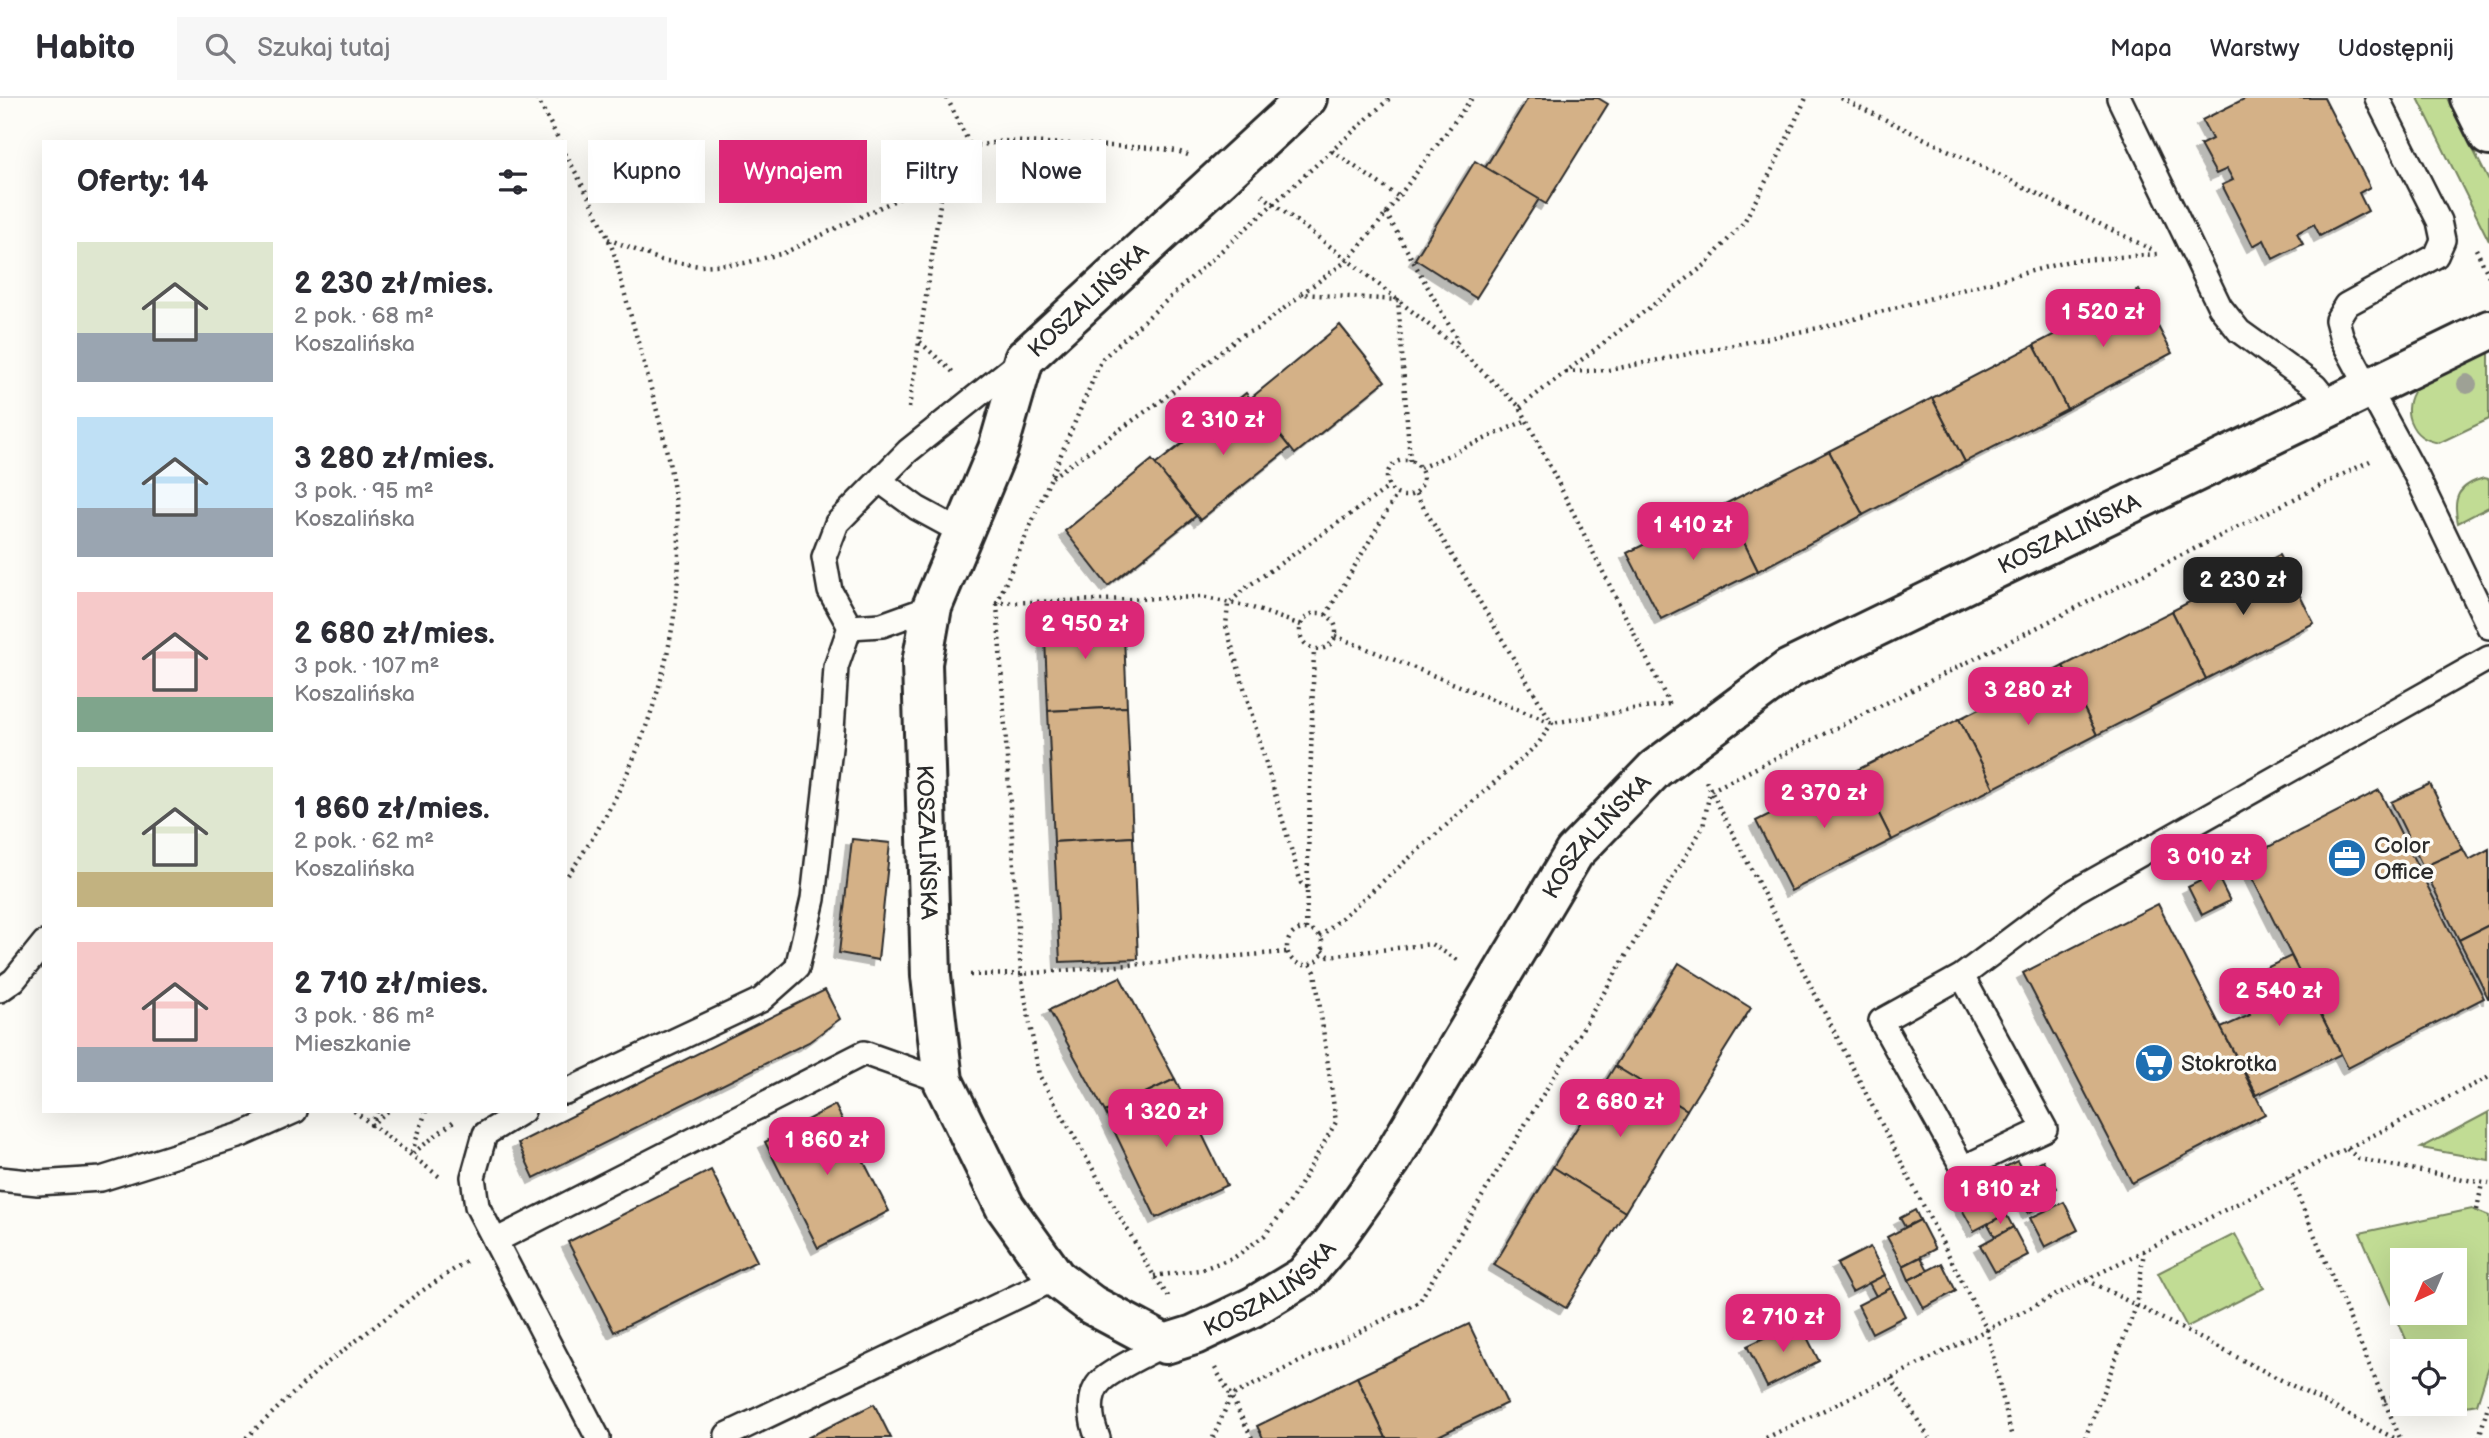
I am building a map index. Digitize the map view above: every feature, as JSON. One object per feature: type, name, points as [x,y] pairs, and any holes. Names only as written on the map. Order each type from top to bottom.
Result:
[{"type":"street","name":"KOSZALIŃSKA","points":[[1307,98],[1024,359],[998,449],[932,607],[922,663],[931,976],[943,1081],[1005,1207],[1056,1278],[1092,1305],[1180,1339],[1253,1307],[1304,1276],[1318,1260],[1391,1160],[1574,853],[1655,769],[1789,669],[2489,330]]},
{"type":"street","points":[[2470,98],[2489,136]]},
{"type":"lane","points":[[2119,98],[2220,307],[2239,331],[2315,386],[2332,407]]},
{"type":"lane","points":[[2377,98],[2439,220],[2443,240],[2436,256],[2346,305],[2337,320],[2343,340],[2400,446],[2489,627]]},
{"type":"lane","points":[[567,1091],[761,1000],[797,968],[813,899],[832,730],[836,667],[850,627],[830,591],[824,557],[837,523],[908,451],[1024,359]]},
{"type":"lane","points":[[880,481],[917,508],[963,533]]},
{"type":"lane","points":[[850,627],[882,625],[932,607]]},
{"type":"lane","points":[[1962,976],[2045,1129],[1963,1168],[1881,1020],[1962,976],[2075,891],[2489,658]]},
{"type":"lane","points":[[0,990],[14,980],[42,945]]},
{"type":"lane","points":[[495,1241],[864,1053],[943,1081]]},
{"type":"lane","points":[[0,1179],[38,1183],[101,1179],[241,1135],[290,1113]]},
{"type":"lane","points":[[520,1113],[485,1135],[473,1177],[477,1206],[598,1438]]},
{"type":"lane","points":[[728,1438],[727,1435],[1056,1278]]},
{"type":"lane","points":[[1098,1438],[1093,1426],[1091,1402],[1100,1382],[1180,1339]]},
{"type":"path","points":[[537,98],[559,140]]},
{"type":"path","points":[[947,98],[968,140]]},
{"type":"path","points":[[1252,1438],[1231,1396],[1180,1339],[1154,1276],[1039,1075],[1021,974],[998,603],[1102,359],[1390,98]]},
{"type":"path","points":[[1520,407],[1705,265],[1744,222],[1806,98]]},
{"type":"path","points":[[1566,372],[1609,370],[1828,326],[2069,261],[2161,254],[1840,98]]},
{"type":"path","points":[[1051,478],[1162,400],[1240,335],[1259,328],[1348,260],[1399,197],[1469,99]]},
{"type":"path","points":[[982,145],[1003,141],[1177,150],[1229,168],[1454,345],[1520,407],[1690,743],[1710,791],[1987,1330],[2012,1438]]},
{"type":"path","points":[[1332,151],[1399,197]]},
{"type":"path","points":[[567,157],[608,239],[651,389],[670,468],[679,546],[676,600],[666,658],[651,711],[629,769],[607,813],[567,875]]},
{"type":"path","points":[[608,239],[652,257],[674,262],[700,266],[745,263],[784,253],[889,203]]},
{"type":"path","points":[[908,451],[905,438],[940,203]]},
{"type":"path","points":[[1386,213],[1458,341],[1454,345]]},
{"type":"path","points":[[1301,294],[1398,300]]},
{"type":"path","points":[[1398,300],[1410,461]]},
{"type":"path","points":[[1420,468],[1527,420]]},
{"type":"path","points":[[1710,791],[2400,446]]},
{"type":"path","points":[[1410,461],[1420,468],[1423,481],[1415,493],[1403,496],[1390,487],[1388,473],[1396,462],[1410,461]]},
{"type":"path","points":[[1307,888],[1301,883],[1226,626],[1228,604],[1247,587],[1390,487]]},
{"type":"path","points":[[1415,493],[1552,723]]},
{"type":"path","points":[[1326,615],[1397,494]]},
{"type":"path","points":[[998,603],[1201,597],[1250,607],[1301,625]]},
{"type":"path","points":[[1311,614],[1326,615],[1335,627],[1335,636],[1331,644],[1323,649],[1314,649],[1305,644],[1300,635],[1301,625],[1311,614]]},
{"type":"path","points":[[1335,636],[1552,723],[1669,704]]},
{"type":"path","points":[[1306,929],[1314,649]]},
{"type":"path","points":[[1320,937],[1538,744],[1552,723]]},
{"type":"path","points":[[1213,1438],[1231,1396],[1419,1302],[1703,827],[1710,791]]},
{"type":"path","points":[[1306,929],[1320,937],[1322,951],[1318,959],[1310,964],[1300,964],[1287,952],[1287,943],[1297,930],[1306,929]]},
{"type":"path","points":[[1322,951],[1329,956],[1431,944],[1449,955]]},
{"type":"path","points":[[931,976],[1021,974],[1287,952]]},
{"type":"path","points":[[1154,1276],[1200,1270],[1235,1257],[1265,1236],[1290,1202],[1336,1122],[1315,972],[1310,964]]},
{"type":"path","points":[[1766,1438],[1891,1378],[2489,1077]]},
{"type":"path","points":[[356,1113],[477,1206]]},
{"type":"path","points":[[371,1125],[376,1113]]},
{"type":"path","points":[[371,1125],[386,1113]]},
{"type":"path","points":[[411,1155],[425,1113]]},
{"type":"path","points":[[411,1155],[457,1119]]},
{"type":"path","points":[[2347,1149],[2359,1159],[2489,1184]]},
{"type":"path","points":[[2290,1177],[2400,1438]]},
{"type":"path","points":[[2477,1210],[2482,1183]]},
{"type":"path","points":[[246,1438],[319,1369],[416,1295],[495,1241]]},
{"type":"path","points":[[2085,1438],[2136,1307],[2144,1251]]},
{"type":"path","points":[[2086,1280],[2393,1438]]},
{"type":"path","points":[[1891,1378],[1929,1438]]},
{"type":"path","points":[[2384,1400],[2390,1398]]},
{"type":"path","points":[[2479,1438],[2489,1402]]},
{"type":"green space","points":[[2418,98],[2447,98],[2489,181],[2489,241]]},
{"type":"green space","points":[[2489,351],[2489,419],[2439,443],[2418,434],[2408,413],[2409,400],[2415,389],[2438,374]]},
{"type":"green space","points":[[2484,478],[2489,479],[2489,507],[2458,523],[2456,506],[2459,494],[2468,484]]},
{"type":"green space","points":[[2489,1112],[2489,1160],[2421,1148]]},
{"type":"green space","points":[[2472,1209],[2489,1216],[2489,1366],[2477,1404],[2467,1406],[2467,1339],[2406,1339],[2400,1325],[2468,1325],[2468,1248],[2390,1248],[2390,1302],[2360,1233]]},
{"type":"green space","points":[[2235,1234],[2264,1288],[2187,1327],[2158,1273]]},
{"type":"building","points":[[1528,98],[1598,98],[1608,104],[1546,204],[1485,168]]},
{"type":"building","points":[[2246,98],[2324,98],[2370,187],[2359,193],[2368,211],[2320,236],[2314,224],[2297,233],[2303,244],[2273,259],[2264,240],[2253,246],[2222,185],[2233,180],[2227,169],[2216,174],[2200,145],[2212,139],[2202,120]]},
{"type":"building","points":[[1475,161],[1539,199],[1476,298],[1415,259]]},
{"type":"building","points":[[2139,290],[2172,353],[2067,409],[2034,345]]},
{"type":"building","points":[[1340,325],[1385,381],[1295,454],[1251,398]]},
{"type":"building","points":[[2034,345],[2067,409],[1965,462],[1932,398]]},
{"type":"building","points":[[1246,393],[1290,448],[1200,520],[1155,465]]},
{"type":"building","points":[[1932,398],[1965,462],[1863,515],[1829,451]]},
{"type":"building","points":[[1829,451],[1863,515],[1758,571],[1725,504]]},
{"type":"building","points":[[1152,460],[1196,516],[1108,586],[1065,531]]},
{"type":"building","points":[[1725,504],[1758,571],[1661,619],[1627,553]]},
{"type":"building","points":[[2279,555],[2314,623],[2206,679],[2172,611]]},
{"type":"building","points":[[2172,611],[2206,679],[2097,735],[2063,666]]},
{"type":"building","points":[[1123,612],[1127,707],[1048,711],[1044,614]]},
{"type":"building","points":[[2063,666],[2097,735],[1994,788],[1959,719]]},
{"type":"building","points":[[1127,707],[1133,837],[1054,842],[1048,711]]},
{"type":"building","points":[[1959,719],[1994,788],[1892,840],[1857,770]]},
{"type":"building","points":[[1857,770],[1892,840],[1791,891],[1756,821]]},
{"type":"building","points":[[2430,784],[2463,849],[2423,867],[2391,802]]},
{"type":"building","points":[[2379,790],[2484,998],[2348,1068],[2243,860]]},
{"type":"building","points":[[1133,837],[1138,959],[1060,962],[1054,842]]},
{"type":"building","points":[[852,839],[890,843],[878,960],[839,953]]},
{"type":"building","points":[[2463,849],[2469,860],[2489,849],[2489,925],[2459,940],[2423,867]]},
{"type":"building","points":[[2216,873],[2230,901],[2202,915],[2188,887]]},
{"type":"building","name":"Stokrotka","points":[[2158,904],[2265,1114],[2132,1183],[2023,973]]},
{"type":"building","points":[[2489,925],[2489,998],[2488,998],[2459,940]]},
{"type":"building","points":[[2291,956],[2341,1054],[2257,1095],[2221,1028],[2250,1015],[2235,983]]},
{"type":"building","points":[[1679,963],[1751,1008],[1687,1110],[1615,1066]]},
{"type":"building","points":[[1120,977],[1175,1079],[1105,1112],[1049,1010]]},
{"type":"building","points":[[825,990],[840,1019],[809,1042],[534,1178],[518,1143]]},
{"type":"building","points":[[1615,1066],[1687,1110],[1625,1212],[1553,1167]]},
{"type":"building","points":[[1175,1079],[1227,1185],[1156,1218],[1105,1112]]},
{"type":"building","points":[[835,1105],[889,1211],[818,1248],[765,1142]]},
{"type":"building","points":[[2043,1160],[2057,1188],[2024,1206],[2011,1177]]},
{"type":"building","points":[[2017,1161],[2023,1171],[2010,1178],[2005,1167]]},
{"type":"building","points":[[1553,1167],[1625,1212],[1566,1308],[1494,1265]]},
{"type":"building","points":[[711,1170],[757,1261],[614,1332],[568,1242]]},
{"type":"building","points":[[1987,1175],[1992,1185],[1977,1194],[1972,1184]]},
{"type":"building","points":[[1992,1185],[2006,1214],[1974,1231],[1959,1204]]},
{"type":"building","points":[[2043,1196],[2047,1203],[2028,1213],[2025,1205]]},
{"type":"building","points":[[2064,1202],[2078,1230],[2045,1247],[2030,1218]]},
{"type":"building","points":[[1915,1210],[1920,1220],[1905,1227],[1900,1218]]},
{"type":"building","points":[[2006,1214],[2013,1227],[1995,1237],[1988,1224]]},
{"type":"building","points":[[1920,1220],[1935,1249],[1903,1266],[1887,1237]]},
{"type":"building","points":[[2013,1227],[2028,1255],[1995,1272],[1980,1245]]},
{"type":"building","points":[[1870,1247],[1885,1275],[1852,1292],[1837,1264]]},
{"type":"building","points":[[1921,1257],[1928,1270],[1909,1280],[1903,1266]]},
{"type":"building","points":[[1942,1263],[1956,1291],[1924,1308],[1909,1280]]},
{"type":"building","points":[[1885,1275],[1891,1288],[1876,1296],[1869,1283]]},
{"type":"building","points":[[1891,1288],[1905,1316],[1872,1333],[1858,1305]]},
{"type":"building","points":[[1799,1321],[1819,1361],[1767,1387],[1747,1346]]},
{"type":"building","points":[[1469,1324],[1507,1403],[1434,1438],[1386,1438],[1357,1377]]},
{"type":"building","points":[[1357,1377],[1386,1438],[1263,1438],[1257,1426]]},
{"type":"building","points":[[874,1404],[891,1438],[807,1438]]},
{"type":"place","name":"Color Office","points":[[2347,858]]},
{"type":"place","name":"Stokrotka","points":[[2154,1063]]}]
